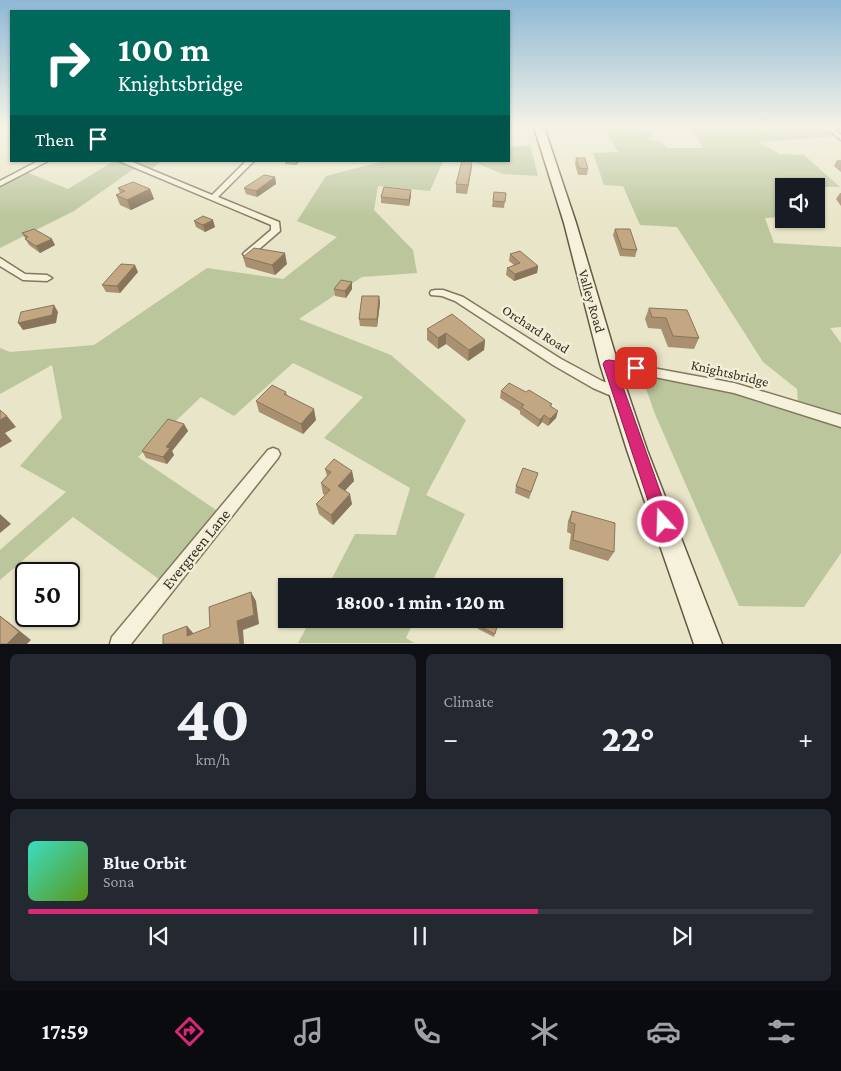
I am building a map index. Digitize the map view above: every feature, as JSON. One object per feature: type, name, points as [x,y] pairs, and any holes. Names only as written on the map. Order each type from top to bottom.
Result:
[{"type":"main road","name":"Valley Road","points":[[549,157],[570,224],[609,364],[640,459],[708,644]]},
{"type":"street","points":[[0,184],[42,162]]},
{"type":"street","points":[[125,162],[276,224],[275,232],[248,254]]},
{"type":"street","points":[[214,198],[249,162]]},
{"type":"street","points":[[0,261],[23,277],[47,278]]},
{"type":"street","name":"Orchard Road","points":[[435,293],[444,293],[459,299],[549,356],[603,387],[619,393]]},
{"type":"street","name":"Knightsbridge","points":[[609,364],[734,388],[841,421]]},
{"type":"street","name":"Evergreen Lane","points":[[119,644],[273,454]]},
{"type":"green space","points":[[510,157],[533,157],[538,176],[503,174],[473,162],[510,162]]},
{"type":"green space","points":[[594,157],[806,157],[840,187],[825,187],[825,178],[775,178],[775,217],[765,218],[774,243],[841,247],[841,327],[830,328],[841,343],[841,553],[804,607],[739,606],[655,414],[639,369],[798,403],[797,389],[763,362],[677,227],[640,225],[623,186],[604,185]]},
{"type":"green space","points":[[112,162],[160,162],[149,171],[138,166],[74,211],[0,248],[0,183],[24,171],[68,189]]},
{"type":"green space","points":[[380,162],[443,162],[430,191],[378,186],[374,210],[413,250],[417,273],[362,277],[299,319],[391,355],[466,420],[426,495],[465,514],[434,578],[332,578],[355,534],[396,535],[410,488],[324,438],[363,397],[293,363],[234,416],[201,397],[138,457],[225,516],[167,585],[73,517],[21,562],[15,562],[15,567],[0,580],[0,550],[66,492],[20,466],[62,418],[52,365],[0,394],[0,348],[10,352],[94,345],[207,268],[283,279],[337,237],[297,221],[326,176]]},
{"type":"green space","points":[[306,628],[411,628],[406,638],[414,643],[298,643]]},
{"type":"building","points":[[576,158],[585,158],[588,169],[579,168]]},
{"type":"building","points":[[462,162],[472,162],[468,185],[456,184]]},
{"type":"building","points":[[264,175],[275,177],[256,191],[244,188]]},
{"type":"building","points":[[133,182],[150,189],[127,200],[116,195],[125,191],[118,188]]},
{"type":"building","points":[[384,187],[411,190],[409,200],[381,197]]},
{"type":"building","points":[[494,192],[506,193],[505,202],[493,201]]},
{"type":"building","points":[[203,216],[213,220],[203,225],[194,221]]},
{"type":"building","points":[[34,229],[52,239],[36,246],[25,239],[28,237],[22,233]]},
{"type":"building","points":[[615,229],[630,229],[637,250],[622,249]]},
{"type":"building","points":[[254,248],[285,253],[272,265],[243,257]]},
{"type":"building","points":[[520,251],[538,266],[515,274],[507,268],[520,263],[510,254]]},
{"type":"building","points":[[121,264],[135,265],[117,286],[102,285]]},
{"type":"building","points":[[341,280],[352,282],[345,291],[334,289]]},
{"type":"building","points":[[362,296],[379,296],[377,319],[359,319]]},
{"type":"building","points":[[54,305],[52,315],[18,323],[21,312]]},
{"type":"building","points":[[649,308],[687,310],[699,338],[673,336],[666,318],[652,317]]},
{"type":"building","points":[[452,314],[485,340],[469,350],[446,333],[438,338],[427,329]]},
{"type":"building","points":[[509,383],[526,392],[529,390],[552,404],[550,406],[558,411],[550,419],[544,415],[540,420],[521,407],[524,405],[501,391]]},
{"type":"building","points":[[272,385],[286,392],[284,394],[314,409],[301,424],[256,401]]},
{"type":"building","points":[[0,410],[7,416],[0,420]]},
{"type":"building","points":[[168,419],[184,424],[166,447],[170,448],[163,457],[142,451]]},
{"type":"building","points":[[334,459],[352,471],[338,486],[350,494],[331,515],[316,504],[330,490],[321,483],[331,472],[325,469]]},
{"type":"building","points":[[523,468],[538,473],[531,492],[516,486]]},
{"type":"building","points":[[572,511],[615,523],[614,552],[573,540],[575,524],[570,522]]},
{"type":"building","points":[[251,592],[254,615],[237,621],[240,644],[163,644],[163,635],[187,626],[187,636],[210,627],[209,607]]},
{"type":"building","points":[[0,616],[19,632],[7,644],[0,644]]},
{"type":"building","points":[[483,628],[497,628],[495,634]]},
{"type":"route","points":[[636,368],[609,364],[663,522]]}]
